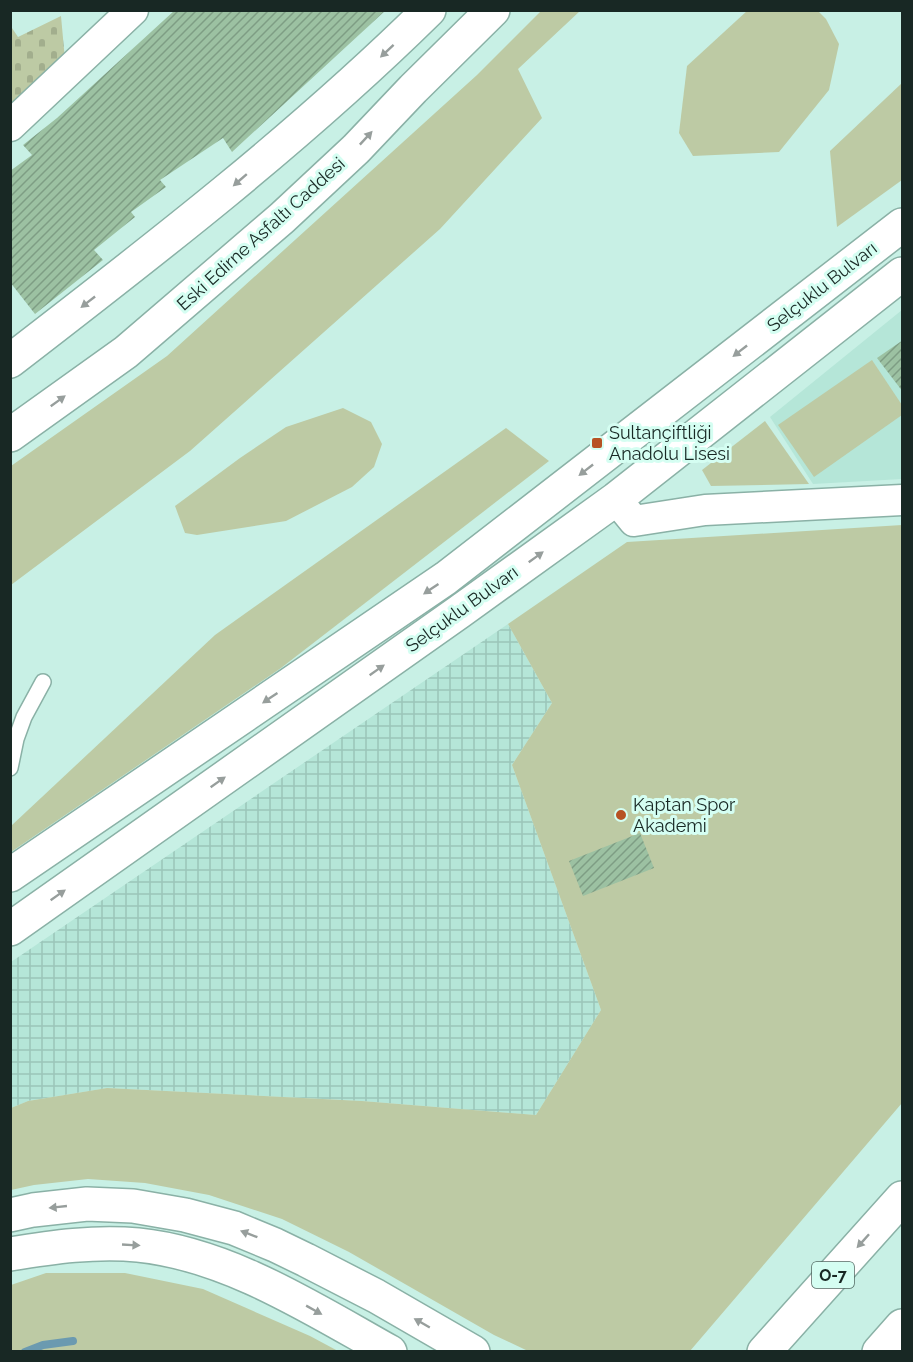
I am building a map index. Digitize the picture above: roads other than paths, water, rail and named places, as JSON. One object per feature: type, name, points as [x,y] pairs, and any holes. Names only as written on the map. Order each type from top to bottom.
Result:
[{"type":"main road","points":[[10,361],[111,284],[234,185],[383,55],[429,10]]},
{"type":"main road","name":"Eski Edirne Asfaltı Caddesi","points":[[10,435],[126,352],[282,218],[356,149],[493,10]]},
{"type":"main road","name":"Selçuklu Bulvarı","points":[[10,875],[446,578],[903,225]]},
{"type":"main road","name":"Selçuklu Bulvarı","points":[[10,928],[616,499],[903,274]]},
{"type":"main road","name":"O-7","points":[[764,1352],[903,1198]]},
{"type":"main road","points":[[10,1215],[87,1204],[133,1206],[185,1215],[234,1228],[275,1245],[376,1296],[473,1352]]},
{"type":"main road","points":[[10,1254],[92,1244],[139,1245],[182,1253],[266,1285],[390,1352]]},
{"type":"main road","points":[[879,1352],[903,1326]]},
{"type":"street","points":[[10,126],[133,10]]},
{"type":"street","points":[[616,499],[634,521],[705,510],[903,500]]},
{"type":"lane","points":[[10,768],[16,739],[24,717],[43,682]]},
{"type":"waterway","points":[[25,1352],[43,1345],[73,1341]]},
{"type":"place","name":"Sultançiftliği Anadolu Lisesi","points":[[597,443]]},
{"type":"place","name":"Kaptan Spor Akademi","points":[[621,815]]}]
